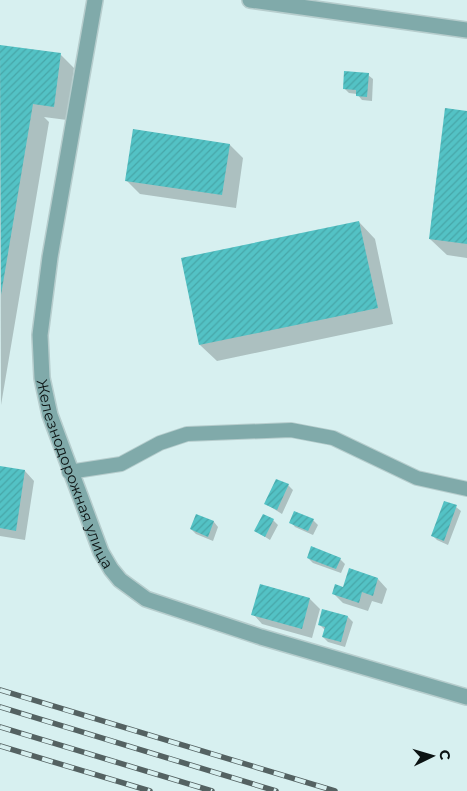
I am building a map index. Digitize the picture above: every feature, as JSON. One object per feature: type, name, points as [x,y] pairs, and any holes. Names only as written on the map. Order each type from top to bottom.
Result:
[{"type":"street","name":"Железнодорожная улица","points":[[96,0],[42,315],[41,361],[50,415],[69,472],[101,552],[111,570],[139,595],[261,637],[467,697]]},
{"type":"street","points":[[250,0],[467,30]]},
{"type":"lane","points":[[69,472],[121,464],[160,442],[187,434],[291,430],[311,432],[341,441],[416,478],[467,489]]},
{"type":"building","points":[[0,45],[61,53],[54,107],[33,104],[1,295]]},
{"type":"building","points":[[344,71],[369,73],[367,97],[356,96],[356,90],[343,89]]},
{"type":"building","points":[[445,108],[467,111],[467,244],[429,239]]},
{"type":"building","points":[[133,129],[230,144],[222,195],[125,181]]},
{"type":"building","points":[[359,221],[378,308],[199,345],[181,258]]},
{"type":"building","points":[[0,466],[25,470],[16,531],[0,528]]},
{"type":"building","points":[[276,479],[289,484],[277,510],[264,504]]},
{"type":"building","points":[[444,501],[457,505],[444,541],[431,536]]},
{"type":"building","points":[[294,511],[314,519],[308,531],[289,523]]},
{"type":"building","points":[[196,514],[214,521],[208,537],[190,529]]},
{"type":"building","points":[[263,514],[274,519],[265,537],[254,531]]},
{"type":"building","points":[[311,546],[341,558],[336,569],[307,558]]},
{"type":"building","points":[[349,568],[378,578],[373,596],[362,592],[359,603],[332,594],[335,584],[343,587]]},
{"type":"building","points":[[260,584],[310,598],[302,629],[251,615]]},
{"type":"building","points":[[322,609],[348,616],[341,642],[322,637],[325,627],[318,625]]},
{"type":"railway","points":[[0,690],[335,791]]},
{"type":"railway","points":[[0,707],[276,791]]},
{"type":"railway","points":[[0,727],[212,791]]},
{"type":"railway","points":[[0,746],[150,791]]}]
